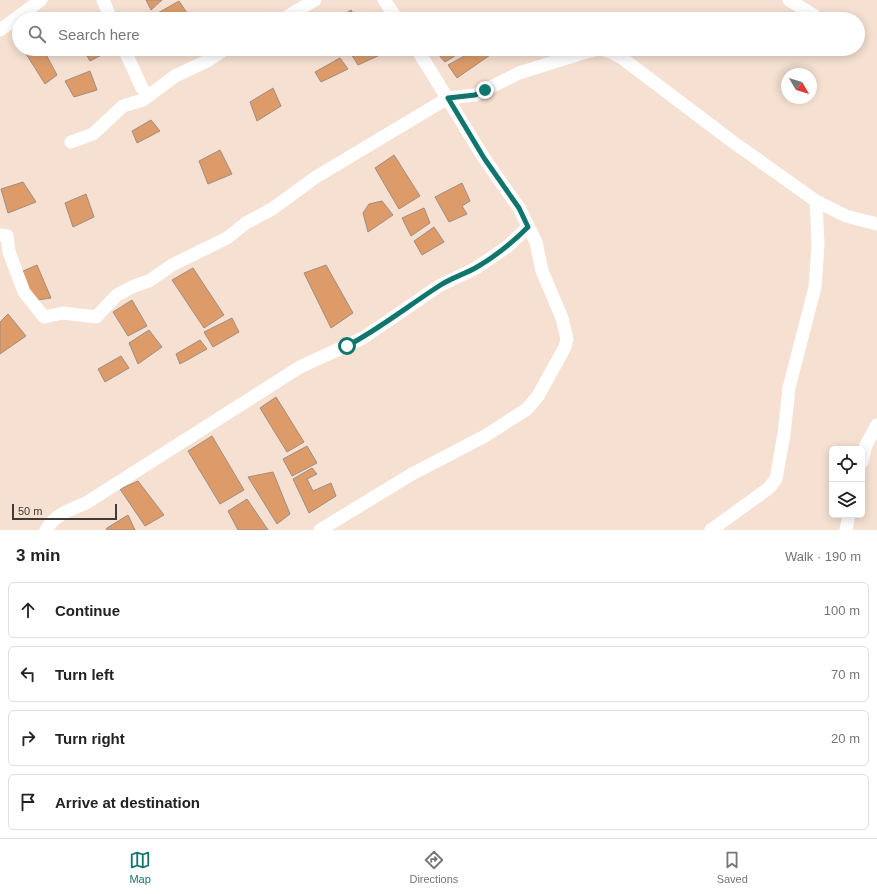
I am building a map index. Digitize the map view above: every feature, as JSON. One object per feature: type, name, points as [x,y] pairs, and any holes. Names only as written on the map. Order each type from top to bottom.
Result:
[{"type":"street","points":[[25,12],[41,0]]},
{"type":"street","points":[[103,0],[108,12]]},
{"type":"street","points":[[295,12],[315,0]]},
{"type":"street","points":[[384,0],[392,12]]},
{"type":"street","points":[[789,0],[809,12]]},
{"type":"street","points":[[0,30],[12,21]]},
{"type":"street","points":[[127,56],[142,88]]},
{"type":"street","points":[[71,142],[93,134],[123,106],[143,100],[175,76],[214,56]]},
{"type":"street","points":[[320,530],[412,474],[485,436],[527,409],[538,396],[565,347],[567,339],[562,318],[544,276],[538,248],[519,208],[484,158],[421,56]]},
{"type":"street","points":[[0,235],[7,236],[9,252],[24,292],[44,317],[63,313],[96,317],[117,295],[134,286],[149,281],[172,265],[226,238],[246,223],[272,209],[316,177],[448,98],[475,95],[519,73],[573,56]]},
{"type":"street","points":[[618,56],[816,202],[846,216],[877,224]]},
{"type":"street","points":[[711,530],[769,488],[776,479],[784,434],[789,388],[815,287],[818,244],[816,202]]},
{"type":"street","points":[[46,530],[50,522],[59,515],[86,503],[300,367],[363,338],[440,286],[476,268],[507,247],[528,227]]},
{"type":"street","points":[[865,449],[877,425]]},
{"type":"street","points":[[846,530],[848,518]]},
{"type":"building","points":[[146,0],[162,0],[151,10]]},
{"type":"building","points":[[179,1],[186,12],[160,12]]},
{"type":"building","points":[[27,56],[47,56],[57,75],[45,84]]},
{"type":"building","points":[[87,56],[100,56],[90,61]]},
{"type":"building","points":[[352,56],[378,56],[358,65]]},
{"type":"building","points":[[440,56],[455,56],[445,62]]},
{"type":"building","points":[[464,56],[489,56],[457,78],[448,65]]},
{"type":"building","points":[[340,58],[348,69],[321,82],[315,72]]},
{"type":"building","points":[[90,71],[97,90],[74,97],[65,81]]},
{"type":"building","points":[[273,88],[281,106],[257,121],[250,102]]},
{"type":"building","points":[[151,120],[160,131],[137,143],[132,131]]},
{"type":"building","points":[[220,150],[232,174],[208,184],[199,161]]},
{"type":"building","points":[[394,155],[420,196],[399,209],[375,168]]},
{"type":"building","points":[[23,182],[36,202],[8,213],[1,189]]},
{"type":"building","points":[[462,183],[470,201],[462,206],[467,214],[449,222],[435,197]]},
{"type":"building","points":[[86,194],[94,217],[73,227],[65,203]]},
{"type":"building","points":[[382,201],[393,215],[368,232],[363,213],[369,204]]},
{"type":"building","points":[[424,208],[430,223],[411,236],[402,218]]},
{"type":"building","points":[[434,227],[444,242],[422,255],[414,241]]},
{"type":"building","points":[[37,265],[51,298],[31,301],[23,271]]},
{"type":"building","points":[[326,265],[353,313],[331,328],[304,273]]},
{"type":"building","points":[[193,268],[224,315],[204,328],[172,280]]},
{"type":"building","points":[[132,300],[147,326],[128,336],[113,312]]},
{"type":"building","points":[[8,314],[26,336],[0,354],[0,322]]},
{"type":"building","points":[[232,318],[239,332],[213,347],[204,332]]},
{"type":"building","points":[[149,330],[162,347],[138,364],[129,343]]},
{"type":"building","points":[[200,340],[207,349],[180,364],[176,354]]},
{"type":"building","points":[[121,356],[129,368],[105,382],[98,369]]},
{"type":"building","points":[[276,397],[304,442],[287,452],[260,408]]},
{"type":"building","points":[[212,436],[244,490],[220,504],[188,451]]},
{"type":"building","points":[[307,446],[317,463],[292,476],[283,459]]},
{"type":"building","points":[[312,468],[317,474],[307,479],[313,491],[331,483],[336,496],[309,513],[293,479]]},
{"type":"building","points":[[273,472],[290,514],[277,524],[248,477]]},
{"type":"building","points":[[138,481],[164,515],[145,526],[120,489]]},
{"type":"building","points":[[247,499],[268,530],[238,530],[228,511]]},
{"type":"building","points":[[128,515],[135,530],[106,530],[107,528]]},
{"type":"route","points":[[347,346],[363,338],[451,279],[476,268],[507,247],[528,227],[520,213],[519,208],[496,177],[448,98],[475,95],[485,90]]}]
